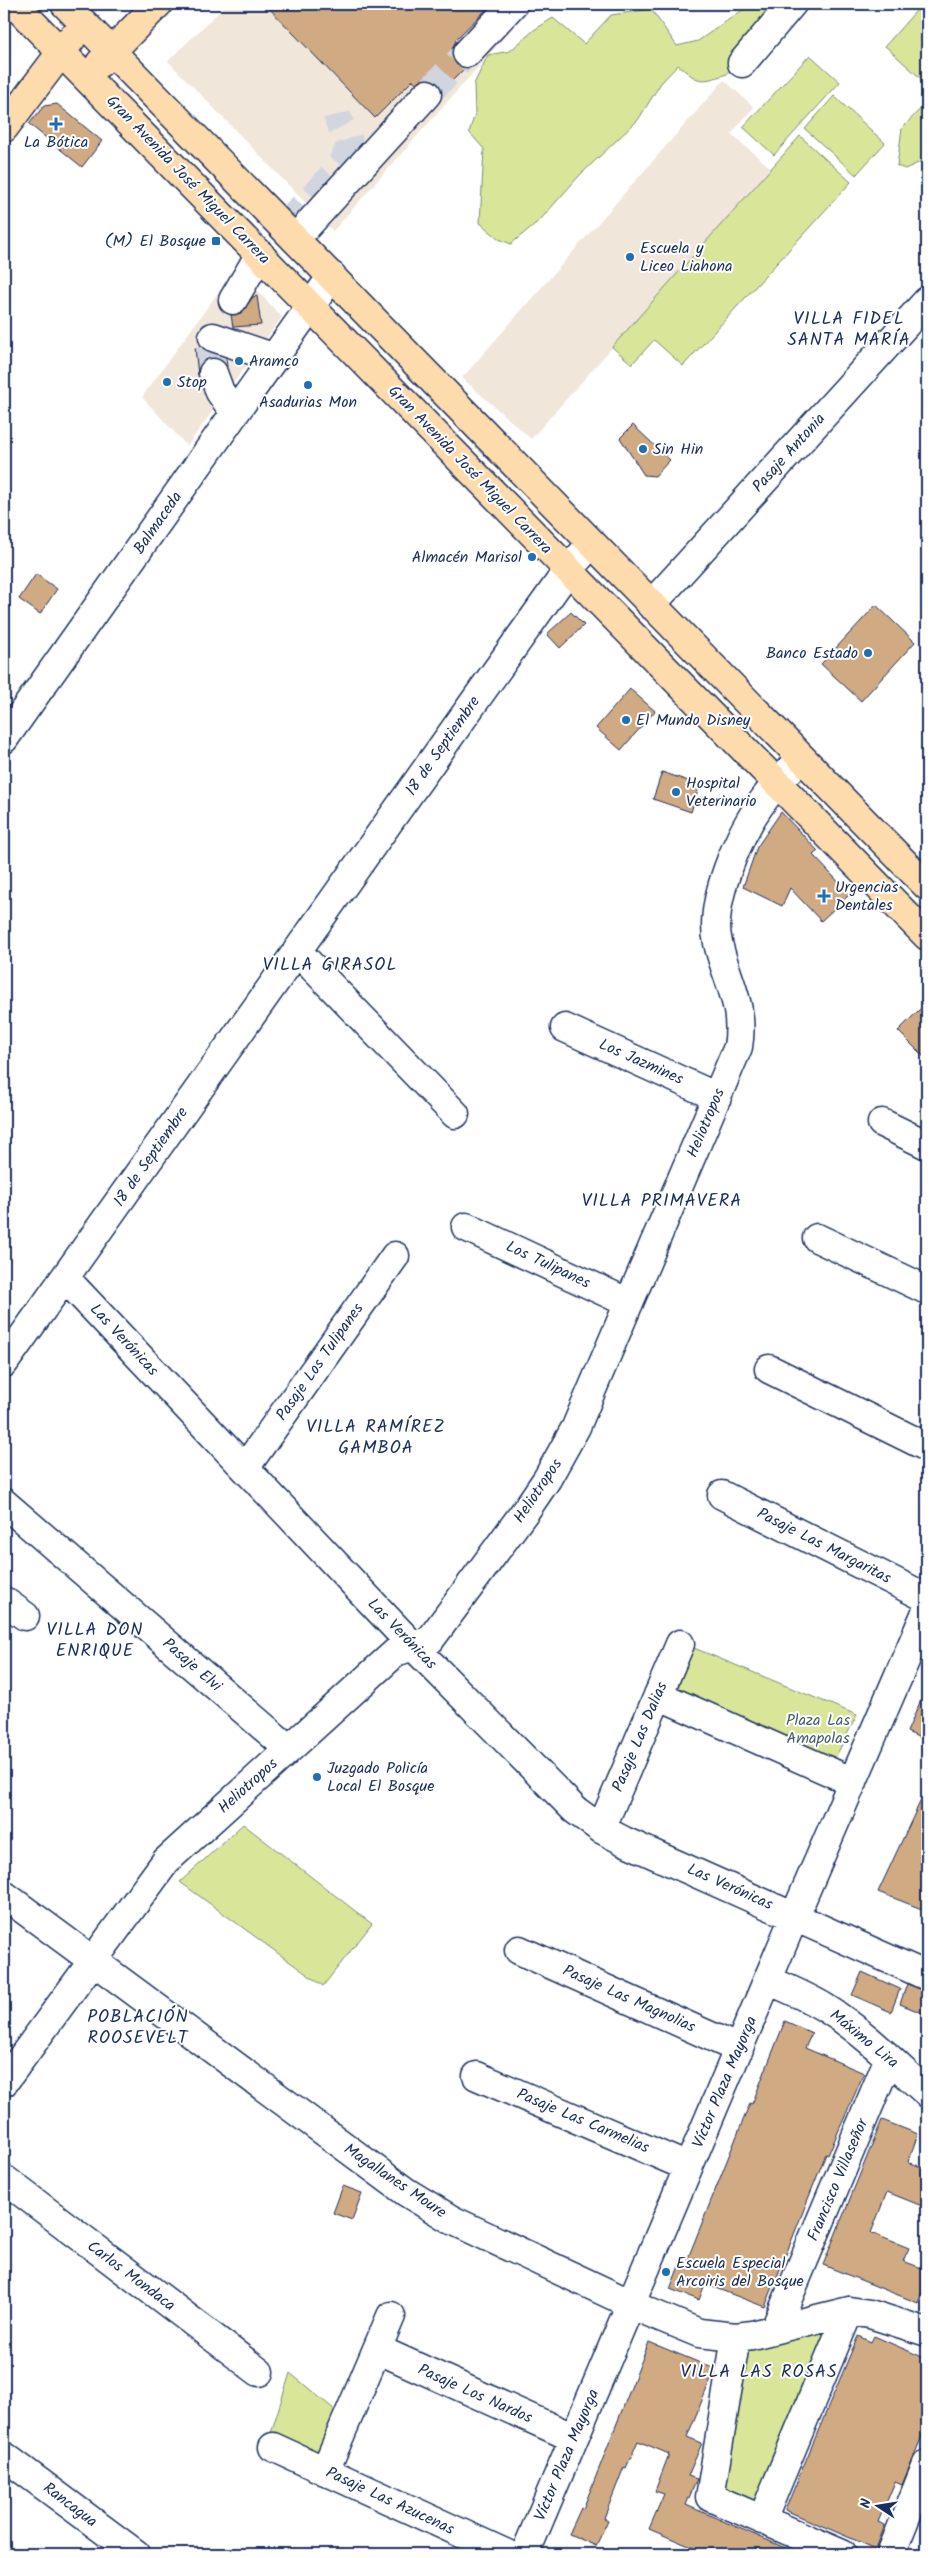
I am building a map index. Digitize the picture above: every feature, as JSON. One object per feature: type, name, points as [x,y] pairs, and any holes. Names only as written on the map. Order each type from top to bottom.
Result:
[{"type":"main road","name":"Gran Avenida José Miguel Carrera","points":[[14,4],[927,936]]},
{"type":"main road","points":[[65,4],[927,886]]},
{"type":"main road","points":[[87,78],[111,50],[158,4]]},
{"type":"main road","points":[[4,128],[84,23]]},
{"type":"street","points":[[467,53],[513,4]]},
{"type":"street","points":[[742,62],[792,4]]},
{"type":"street","points":[[295,239],[427,94]]},
{"type":"street","points":[[260,254],[231,302],[212,342],[275,358]]},
{"type":"street","name":"Balmaceda","points":[[4,739],[332,276]]},
{"type":"street","name":"Pasaje Antonia","points":[[651,605],[927,301]]},
{"type":"street","points":[[213,373],[220,392],[235,414]]},
{"type":"street","name":"18 de Septiembre","points":[[4,1363],[568,570],[592,544]]},
{"type":"street","name":"Heliotropos","points":[[4,2082],[166,1861],[396,1652],[430,1640],[547,1479],[576,1427],[738,1047],[741,1020],[736,996],[718,943],[715,927],[718,900],[746,831],[765,798],[801,758]]},
{"type":"street","points":[[297,951],[455,1114]]},
{"type":"street","name":"Los Jazmines","points":[[565,1028],[718,1096]]},
{"type":"street","points":[[882,1123],[927,1145]]},
{"type":"street","name":"Los Tulipanes","points":[[466,1227],[629,1303]]},
{"type":"street","points":[[817,1238],[927,1290]]},
{"type":"street","name":"Pasaje Los Tulipanes","points":[[244,1468],[396,1256]]},
{"type":"street","name":"Las Verónicas","points":[[65,1278],[412,1645],[576,1810],[601,1830],[795,1915],[927,1976]]},
{"type":"street","points":[[769,1369],[927,1447]]},
{"type":"street","name":"Pasaje Las Margaritas","points":[[722,1495],[927,1598]]},
{"type":"street","name":"Pasaje Elvi","points":[[4,1503],[289,1749]]},
{"type":"street","name":"Víctor Plaza Mayorga","points":[[525,2554],[795,1915],[927,1610]]},
{"type":"street","name":"Pasaje Las Dalias","points":[[601,1830],[680,1644]]},
{"type":"street","points":[[658,1695],[853,1782]]},
{"type":"street","name":"Magallanes Moure","points":[[4,1895],[399,2187],[430,2207],[631,2304],[699,2333],[736,2337],[848,2312],[870,2314],[927,2332]]},
{"type":"street","name":"Pasaje Las Magnolias","points":[[520,1950],[739,2049]]},
{"type":"street","name":"Máximo Lira","points":[[768,1980],[832,2012],[859,2031],[927,2093]]},
{"type":"street","name":"Francisco Villaseñor","points":[[775,2329],[889,2058]]},
{"type":"street","name":"Pasaje Las Carmelias","points":[[477,2076],[688,2167]]},
{"type":"street","name":"Carlos Mondaca","points":[[4,2180],[259,2372]]},
{"type":"street","points":[[762,2520],[848,2312]]},
{"type":"street","points":[[325,2471],[391,2316]]},
{"type":"street","points":[[736,2337],[710,2497],[842,2554]]},
{"type":"street","name":"Pasaje Los Nardos","points":[[377,2349],[574,2438]]},
{"type":"street","name":"Pasaje Las Azucenas","points":[[273,2447],[507,2554]]},
{"type":"street","name":"Rancagua","points":[[4,2456],[136,2554]]},
{"type":"street","points":[[892,2554],[927,2464]]},
{"type":"shaded area","points":[[227,4],[534,4],[333,231],[168,61]]},
{"type":"shaded area","name":"Escuela y Liceo Liahona","points":[[724,80],[754,107],[731,134],[771,168],[531,439],[462,378]]},
{"type":"shaded area","points":[[236,268],[282,317],[187,446],[142,397]]},
{"type":"green space","points":[[751,4],[767,4],[775,11],[745,41],[727,74],[700,80],[678,65],[661,83],[638,120],[579,176],[541,219],[511,244],[499,239],[480,223],[484,149],[469,132],[475,114],[474,84],[488,55],[510,51],[534,30],[553,18],[584,44],[611,15],[651,9],[677,46],[698,41]]},
{"type":"green space","points":[[922,4],[927,4],[927,84],[885,46]]},
{"type":"green space","points":[[810,55],[840,82],[774,155],[743,127]]},
{"type":"green space","points":[[834,96],[885,143],[856,175],[805,129]]},
{"type":"green space","points":[[927,102],[927,159],[905,169],[897,166],[902,128]]},
{"type":"green space","points":[[800,136],[851,182],[683,366],[654,340],[632,364],[612,347]]},
{"type":"green space","name":"Plaza Las Amapolas","points":[[694,1648],[857,1715],[831,1766],[673,1699]]},
{"type":"green space","points":[[243,1824],[372,1924],[323,1986],[180,1882]]},
{"type":"green space","points":[[835,2327],[760,2505],[716,2491],[741,2353]]},
{"type":"green space","points":[[290,2373],[341,2415],[324,2459],[270,2436]]},
{"type":"building","points":[[265,4],[492,4],[455,40],[452,58],[457,65],[465,68],[442,91],[438,83],[431,79],[423,79],[416,83],[413,80],[375,118]]},
{"type":"building","points":[[57,104],[102,141],[82,167],[29,124],[44,106]]},
{"type":"building","points":[[257,296],[261,325],[233,327],[231,315],[241,313],[253,297]]},
{"type":"building","points":[[201,347],[226,358],[227,367],[223,361],[216,358],[208,358],[201,363],[198,375],[195,348]]},
{"type":"building","name":"Sin Hin","points":[[633,425],[670,460],[655,476],[644,475],[620,438]]},
{"type":"building","points":[[36,574],[57,589],[40,614],[19,599]]},
{"type":"building","name":"Banco Estado","points":[[876,605],[915,642],[861,701],[821,664]]},
{"type":"building","points":[[571,612],[584,625],[560,648],[547,634]]},
{"type":"building","name":"El Mundo Disney","points":[[630,689],[655,711],[621,750],[596,728]]},
{"type":"building","name":"Hospital Veterinario","points":[[662,772],[700,785],[691,812],[653,799]]},
{"type":"building","points":[[781,812],[818,851],[813,855],[850,894],[821,921],[790,888],[782,906],[743,887],[757,847]]},
{"type":"building","points":[[927,1002],[927,1060],[898,1031]]},
{"type":"building","points":[[927,1686],[927,1741],[907,1732]]},
{"type":"building","points":[[927,1787],[927,1911],[878,1892]]},
{"type":"building","points":[[862,1972],[900,1989],[891,2012],[852,1995]]},
{"type":"building","points":[[907,1984],[927,1991],[927,2015],[900,2004]]},
{"type":"building","points":[[785,2021],[812,2033],[805,2048],[864,2073],[828,2155],[826,2154],[765,2307],[705,2284],[699,2300],[670,2289],[681,2261],[686,2263]]},
{"type":"building","points":[[882,2120],[918,2134],[908,2162],[927,2169],[927,2208],[887,2192],[871,2233],[909,2248],[903,2261],[927,2270],[927,2278],[918,2303],[823,2265]]},
{"type":"building","points":[[343,2186],[362,2193],[352,2220],[333,2213]]},
{"type":"building","points":[[858,2336],[871,2342],[874,2336],[927,2359],[927,2424],[902,2485],[895,2482],[878,2522],[885,2525],[876,2549],[785,2510]]},
{"type":"building","points":[[649,2342],[715,2369],[687,2437],[702,2443],[688,2476],[697,2479],[686,2505],[799,2554],[708,2554],[649,2529],[664,2494],[655,2491],[669,2454],[638,2441],[626,2468],[624,2467],[604,2518],[608,2520],[596,2546],[569,2534],[581,2508],[583,2509]]},
{"type":"tunnel","points":[[427,94],[467,53]]},
{"type":"tunnel","points":[[283,226],[334,174],[348,151],[349,142],[337,115]]},
{"type":"tunnel","points":[[210,346],[213,373]]},
{"type":"place","name":"La Bótica","points":[[56,124]]},
{"type":"place","name":"(M) El Bosque","points":[[216,241]]},
{"type":"place","name":"Escuela y Liceo Liahona","points":[[630,257]]},
{"type":"place","name":"Aramco","points":[[239,361]]},
{"type":"place","name":"Stop","points":[[167,382]]},
{"type":"place","name":"Asadurias Mon","points":[[308,385]]},
{"type":"place","name":"Sin Hin","points":[[643,449]]},
{"type":"place","name":"Almacén Marisol","points":[[532,557]]},
{"type":"place","name":"Banco Estado","points":[[868,653]]},
{"type":"place","name":"El Mundo Disney","points":[[626,720]]},
{"type":"place","name":"Hospital Veterinario","points":[[676,792]]},
{"type":"place","name":"Urgencias Dentales","points":[[824,896]]},
{"type":"place","name":"Juzgado Policía Local El Bosque","points":[[317,1777]]},
{"type":"place","name":"Escuela Especial Arcoiris del Bosque","points":[[666,2272]]},
{"type":"district","name":"VILLA FIDEL SANTA MARÍA","points":[[849,329]]},
{"type":"district","name":"VILLA GIRASOL","points":[[330,965]]},
{"type":"district","name":"VILLA PRIMAVERA","points":[[662,1201]]},
{"type":"district","name":"VILLA RAMÍREZ GAMBOA","points":[[376,1437]]},
{"type":"district","name":"VILLA DON ENRIQUE","points":[[95,1640]]},
{"type":"district","name":"POBLACIÓN ROOSEVELT","points":[[138,2027]]},
{"type":"district","name":"VILLA LAS ROSAS","points":[[759,2372]]}]
